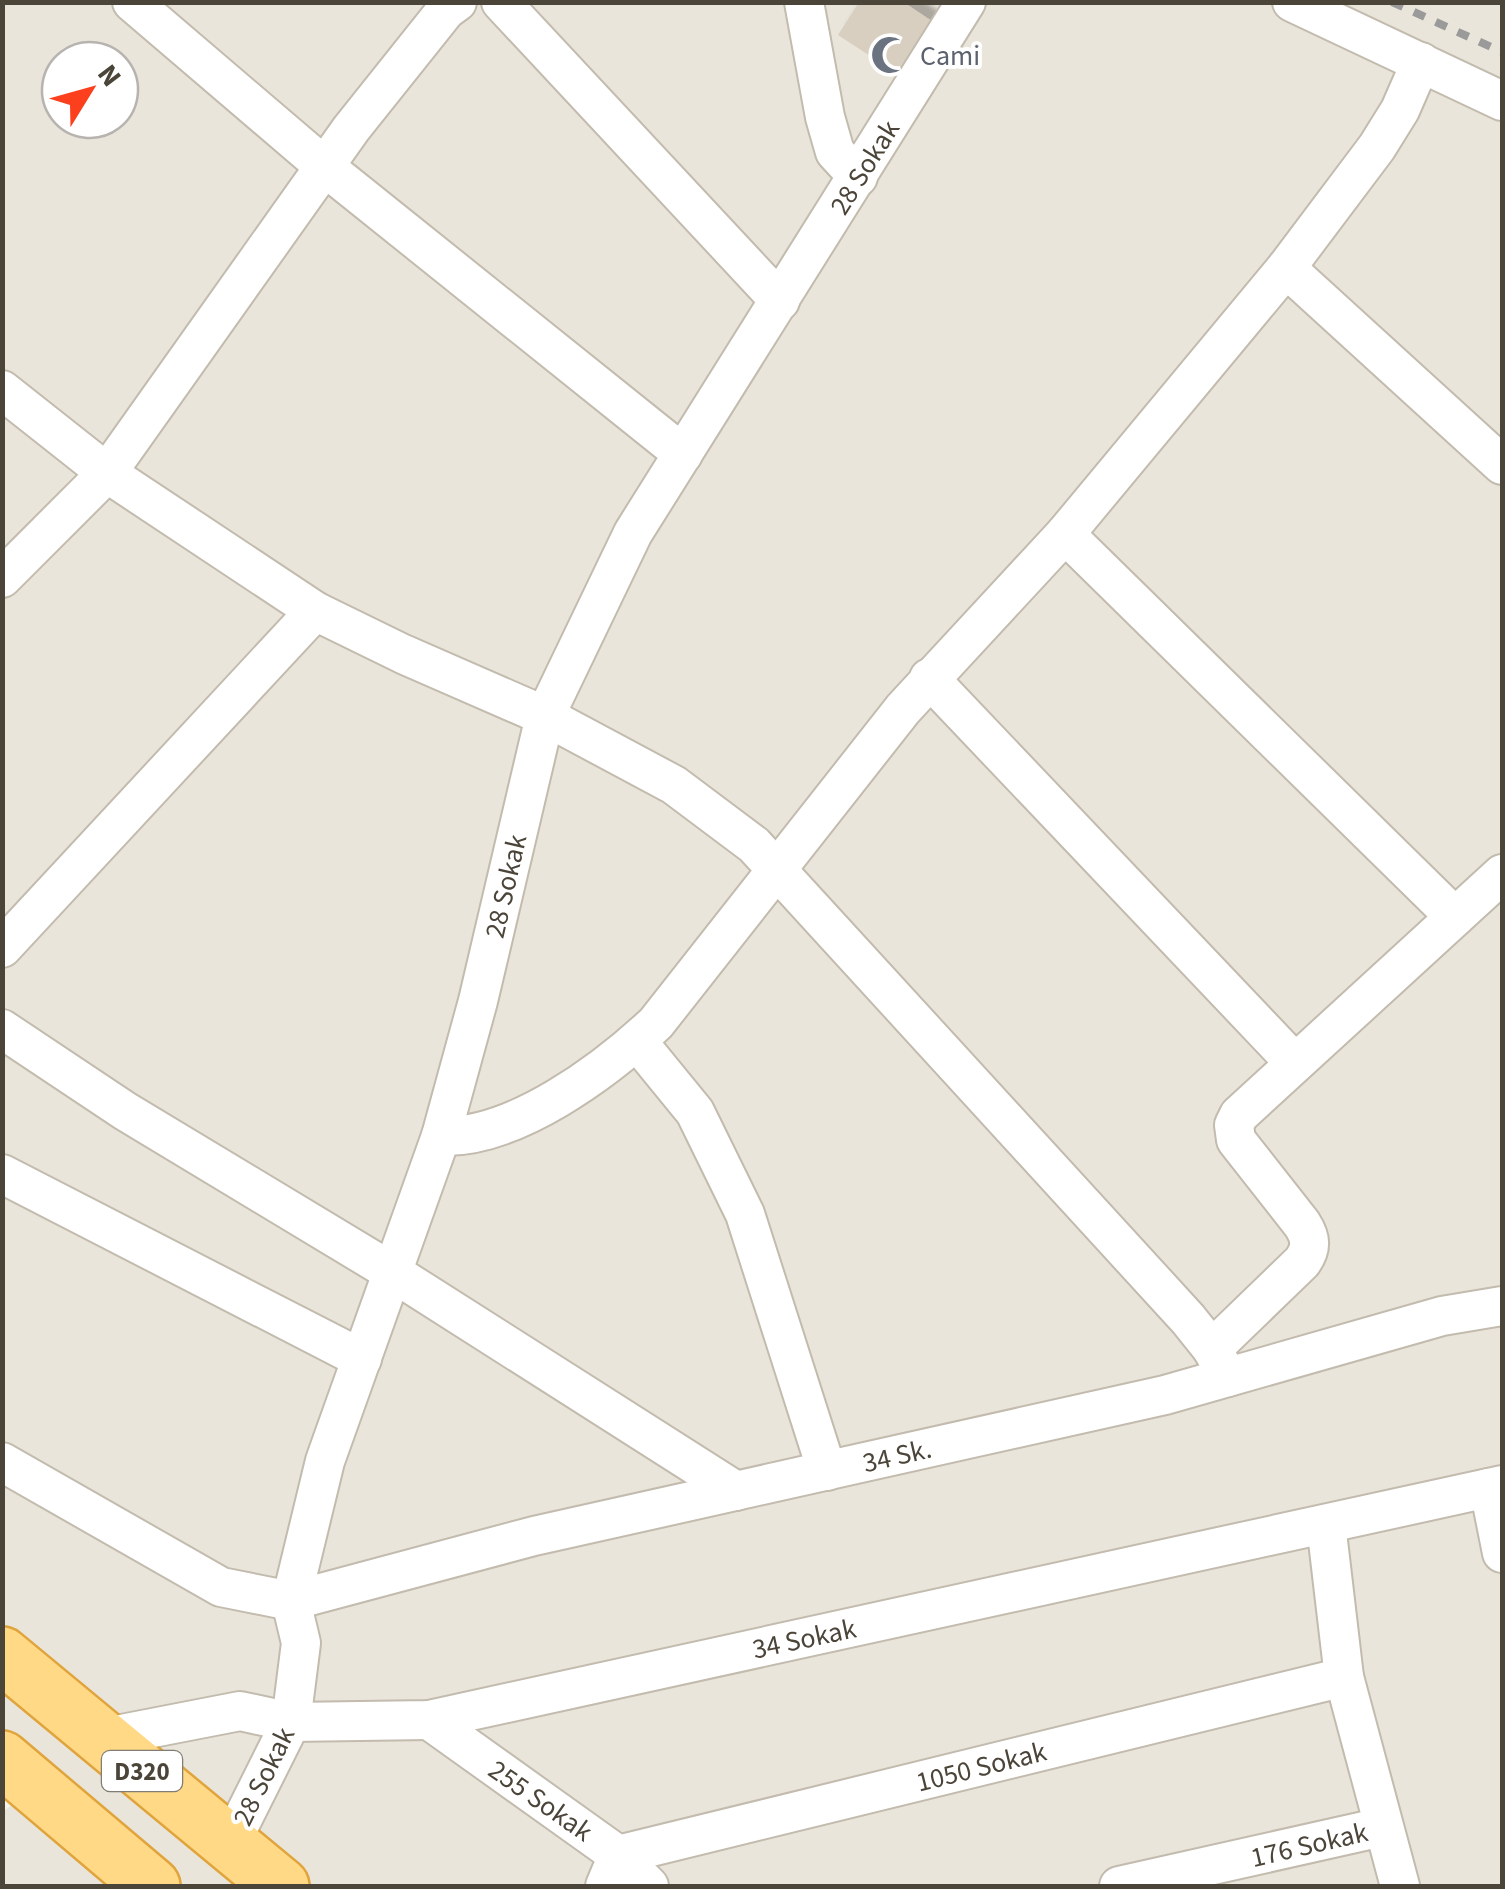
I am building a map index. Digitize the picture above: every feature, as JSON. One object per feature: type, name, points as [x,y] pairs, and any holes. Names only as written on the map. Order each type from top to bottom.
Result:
[{"type":"highway","name":"D320","points":[[2,1655],[280,1886]]},
{"type":"highway","name":"D320","points":[[9,1774],[152,1886]]},
{"type":"street","points":[[132,2],[325,167],[683,454]]},
{"type":"street","points":[[2,578],[107,473],[325,167],[456,2]]},
{"type":"street","points":[[501,2],[780,301]]},
{"type":"street","points":[[804,2],[830,134],[836,152],[858,177]]},
{"type":"street","name":"28 Sokak","points":[[231,1842],[291,1722],[300,1643],[291,1601],[326,1461],[441,1136],[478,1001],[546,716],[634,533],[966,2]]},
{"type":"street","points":[[1292,2],[1502,101]]},
{"type":"street","points":[[441,1136],[460,1137],[484,1131],[570,1091],[656,1023],[929,678],[1065,534],[1286,268],[1377,147],[1405,100],[1421,62]]},
{"type":"street","points":[[1286,268],[1502,465]]},
{"type":"street","points":[[2,390],[107,473],[315,611],[546,716],[674,785],[726,822],[779,868],[1220,1363],[1310,1248],[1307,1231],[1241,1147],[1234,1133],[1239,1115],[1502,874]]},
{"type":"street","points":[[1065,534],[1455,917]]},
{"type":"street","points":[[2,948],[315,611]]},
{"type":"street","points":[[929,678],[1295,1063]]},
{"type":"street","points":[[2,1029],[125,1112],[392,1272],[736,1492]]},
{"type":"street","points":[[637,1041],[695,1112],[744,1214],[827,1471]]},
{"type":"street","points":[[7,1184],[362,1358]]},
{"type":"street","points":[[1442,1316],[1502,1277]]},
{"type":"street","name":"34 Sk.","points":[[291,1601],[534,1536],[1165,1395],[1220,1363],[1502,1306]]},
{"type":"street","points":[[2,1462],[221,1588],[291,1601]]},
{"type":"street","points":[[1496,1487],[1502,1553]]},
{"type":"street","name":"34 Sokak","points":[[101,1738],[240,1711],[291,1722],[429,1720],[1496,1487]]},
{"type":"street","points":[[1326,1524],[1344,1677],[1400,1886]]},
{"type":"street","name":"1050 Sokak","points":[[611,1870],[1344,1677]]},
{"type":"street","name":"255 Sokak","points":[[429,1720],[611,1870],[648,1886]]},
{"type":"street","name":"176 Sokak","points":[[1119,1886],[1382,1827]]},
{"type":"shaded area","points":[[3,3],[1502,3],[1502,1886],[3,1886],[2,1812],[57,1774],[2,1730]]},
{"type":"building","name":"Cami","points":[[859,2],[903,2],[933,22],[899,75],[838,35]]},
{"type":"railway","points":[[1392,2],[1502,52]]},
{"type":"place","name":"Cami","points":[[890,55]]}]
